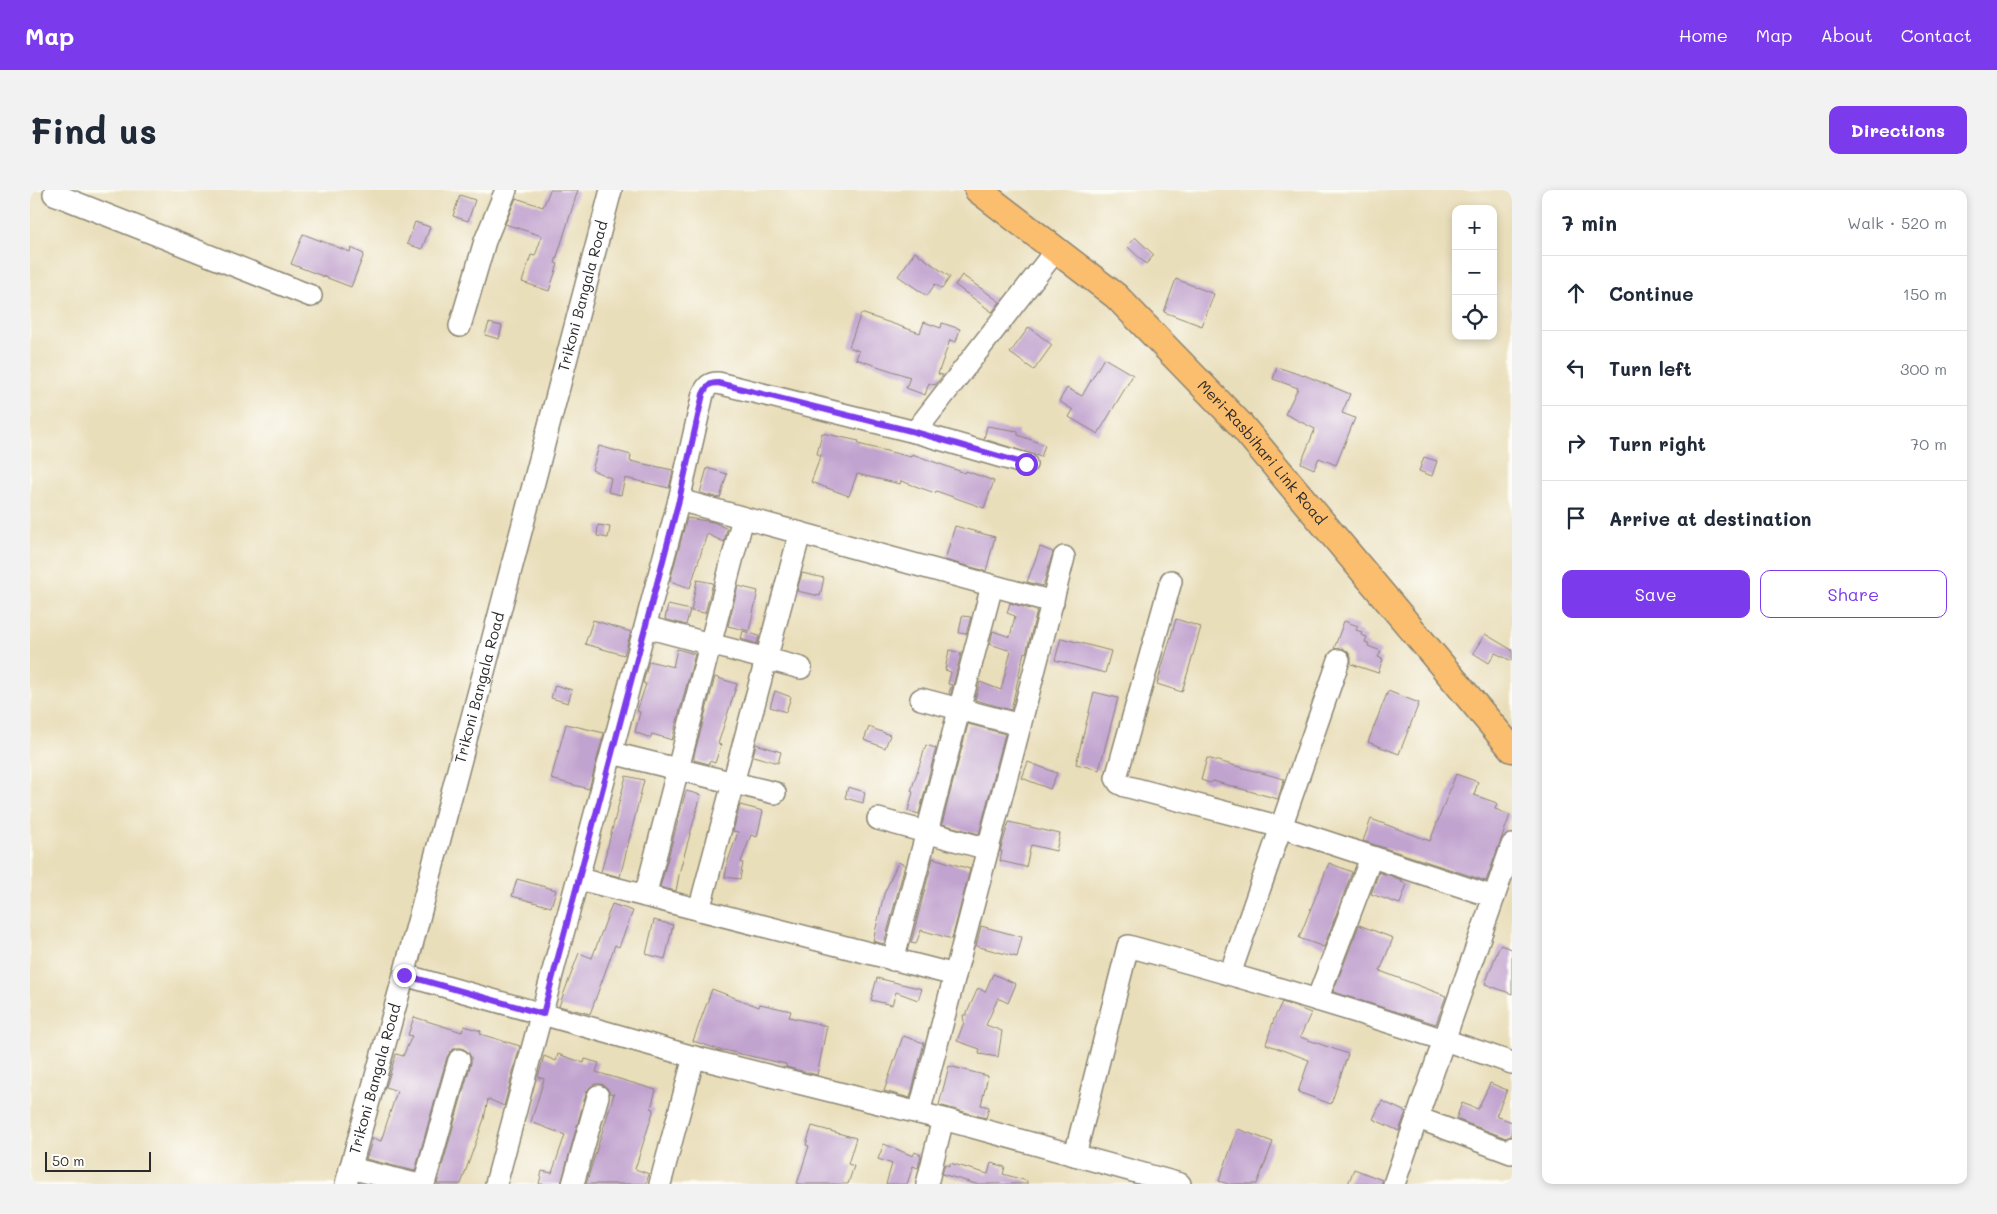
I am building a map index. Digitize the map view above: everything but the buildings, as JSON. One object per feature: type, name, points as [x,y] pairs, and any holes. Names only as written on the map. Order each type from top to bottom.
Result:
[{"type":"main road","name":"Meri-Rasbihari Link Road","points":[[978,190],[1116,296],[1240,424],[1512,749]]},
{"type":"street","points":[[55,190],[54,194],[311,296]]},
{"type":"street","points":[[460,326],[485,241],[506,190]]},
{"type":"street","name":"Trikoni Bangala Road","points":[[348,1176],[404,975],[609,190]]},
{"type":"street","points":[[915,432],[1056,250]]},
{"type":"street","points":[[496,1184],[646,627],[679,500],[703,394],[707,386],[711,383],[718,383],[915,432],[1026,464]]},
{"type":"street","points":[[679,500],[1053,602]]},
{"type":"street","points":[[645,896],[742,518]]},
{"type":"street","points":[[699,910],[800,533]]},
{"type":"street","points":[[920,1113],[1064,557]]},
{"type":"street","points":[[1171,581],[1116,778],[1118,783],[1281,827],[1494,897]]},
{"type":"street","points":[[893,960],[992,586]]},
{"type":"street","points":[[646,627],[801,668]]},
{"type":"street","points":[[1230,974],[1339,660]]},
{"type":"street","points":[[921,699],[1020,725]]},
{"type":"street","points":[[612,753],[775,794]]},
{"type":"street","points":[[878,819],[988,849]]},
{"type":"street","points":[[1394,1184],[1512,846]]},
{"type":"street","points":[[1317,1000],[1371,858]]},
{"type":"street","points":[[579,879],[955,976]]},
{"type":"street","points":[[1075,1155],[1128,946],[1317,1000],[1445,1039],[1512,1063]]},
{"type":"street","points":[[404,975],[694,1057],[944,1119],[1180,1184]]},
{"type":"street","points":[[660,1184],[694,1057]]},
{"type":"street","points":[[424,1184],[459,1060]]},
{"type":"street","points":[[573,1184],[598,1096]]},
{"type":"street","points":[[1418,1118],[1511,1153],[1512,1148]]},
{"type":"street","points":[[927,1184],[944,1119]]},
{"type":"street","points":[[348,1176],[415,1184]]},
{"type":"route","points":[[404,975],[543,1014],[679,500],[703,394],[707,386],[711,383],[718,383],[915,432],[1026,464]]}]
